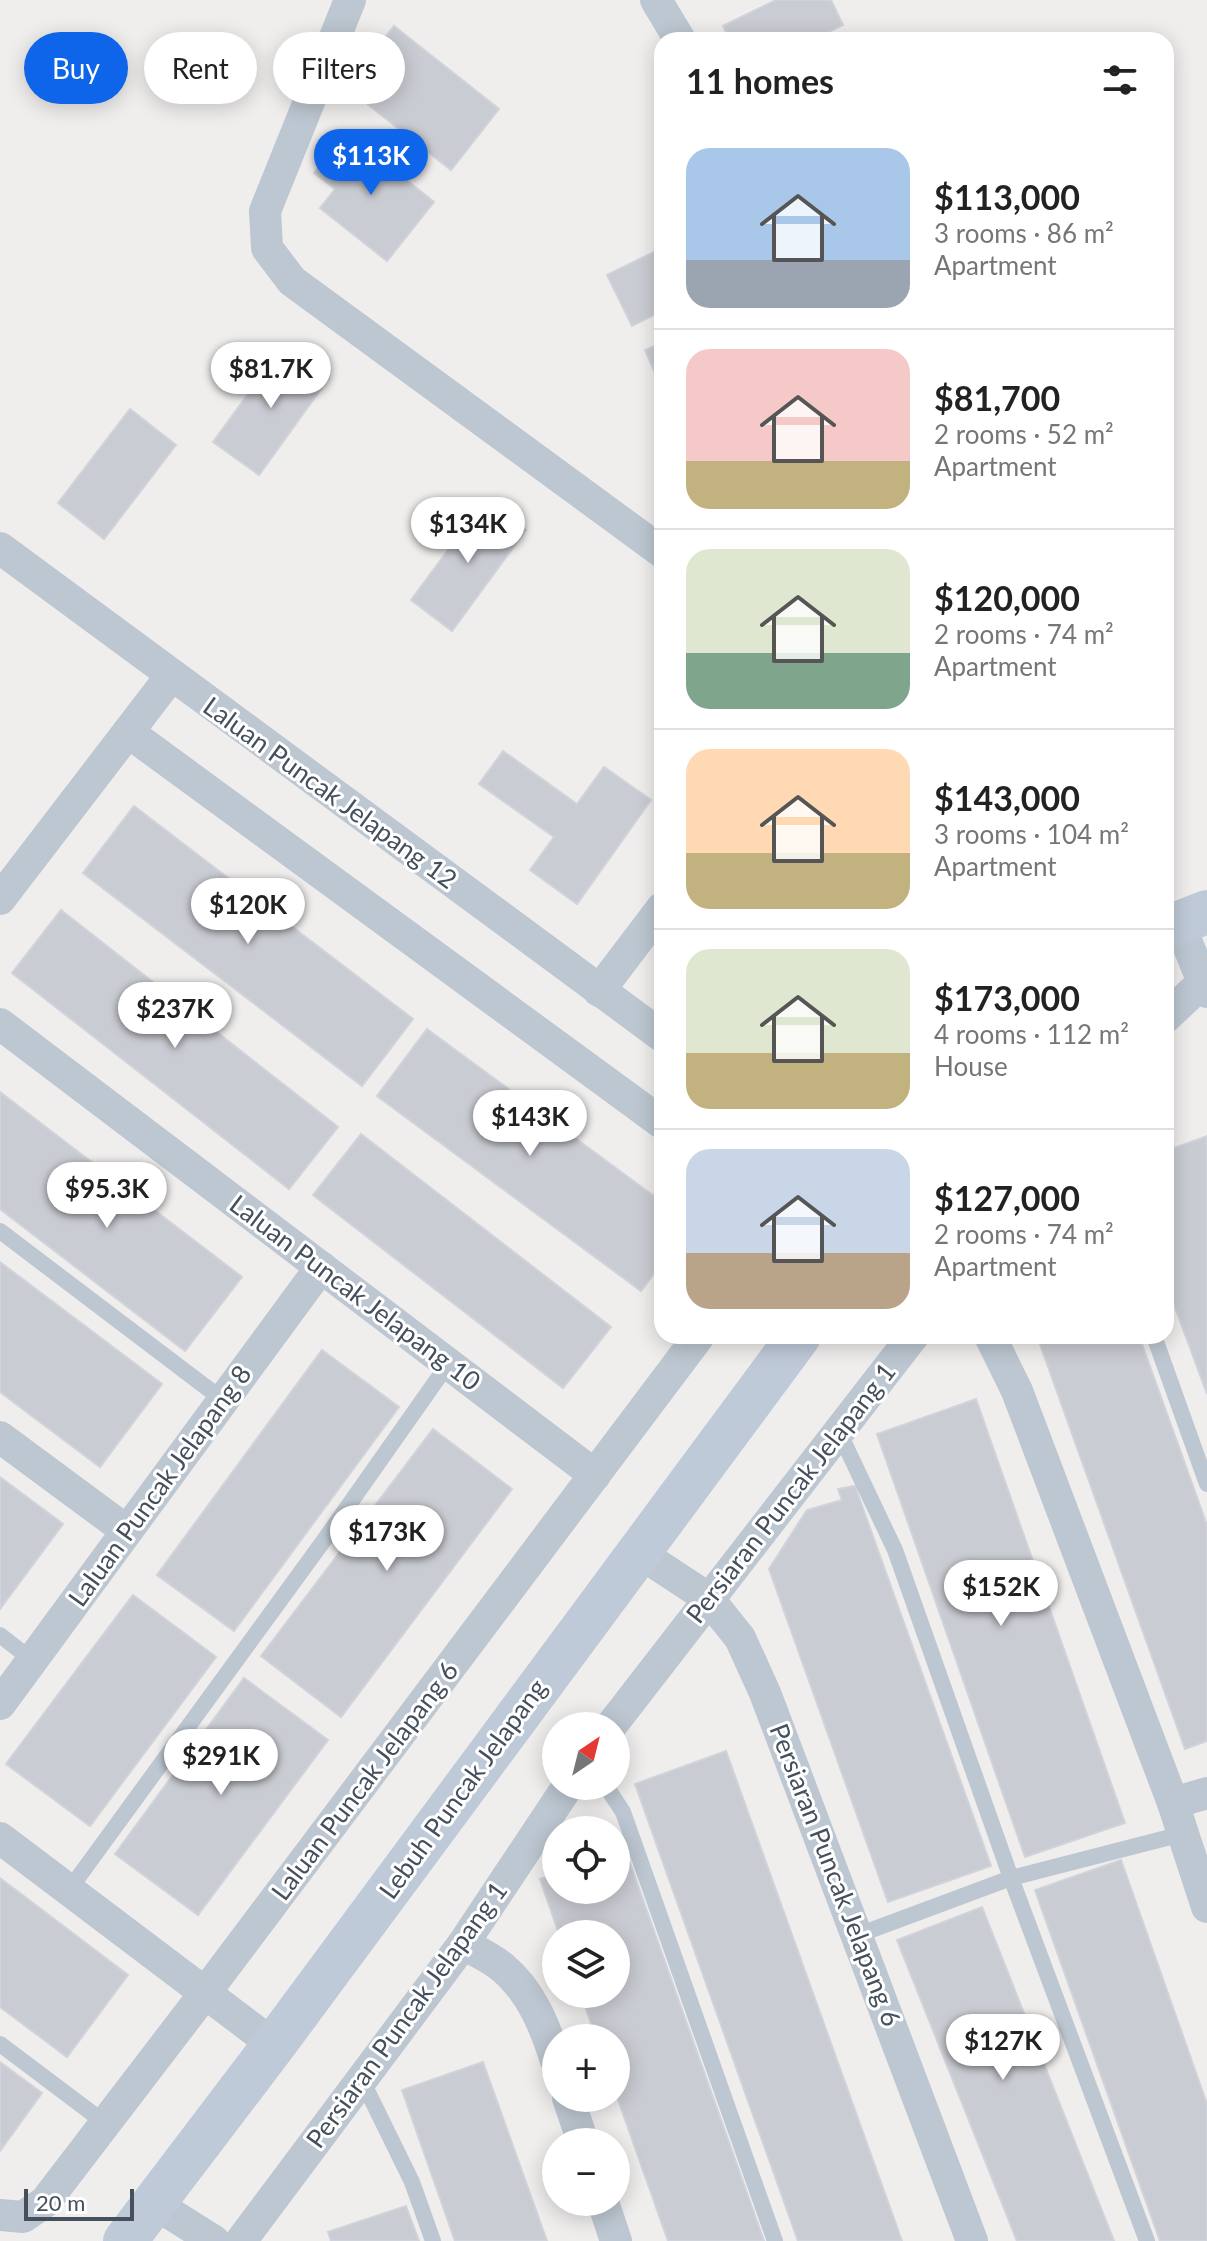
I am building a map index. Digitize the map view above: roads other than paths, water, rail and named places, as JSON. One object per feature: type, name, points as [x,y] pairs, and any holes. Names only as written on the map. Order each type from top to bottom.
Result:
[{"type":"street","points":[[350,0],[265,211],[267,248],[292,281],[654,546]]},
{"type":"street","points":[[656,0],[675,32]]},
{"type":"street","name":"Laluan Puncak Jelapang 12","points":[[0,548],[654,1030]]},
{"type":"street","points":[[0,899],[171,676]]},
{"type":"street","points":[[128,732],[654,1117]]},
{"type":"street","points":[[599,991],[654,919]]},
{"type":"street","points":[[1174,1011],[1205,987],[1184,921]]},
{"type":"street","name":"Laluan Puncak Jelapang 10","points":[[0,1024],[595,1475]]},
{"type":"street","name":"Laluan Puncak Jelapang 8","points":[[0,1704],[321,1267]]},
{"type":"street","name":"Laluan Puncak Jelapang 6","points":[[11,2216],[45,2202],[693,1344]]},
{"type":"street","name":"Lebuh Puncak Jelapang","points":[[125,2241],[274,2045],[793,1344]]},
{"type":"street","name":"Persiaran Puncak Jelapang 1","points":[[622,1712],[907,1344]]},
{"type":"street","points":[[994,1344],[1017,1391],[1173,1803],[1207,1907]]},
{"type":"street","points":[[0,1437],[127,1531]]},
{"type":"street","name":"Persiaran Puncak Jelapang 6","points":[[638,1552],[708,1598],[740,1638],[765,1693],[972,2241]]},
{"type":"street","points":[[1173,1803],[1207,1793]]},
{"type":"street","name":"Persiaran Puncak Jelapang 1","points":[[241,2241],[463,1944],[559,1800]]},
{"type":"street","points":[[0,1838],[274,2045]]},
{"type":"street","points":[[463,1944],[502,1967],[525,1992],[544,2024]]},
{"type":"street","points":[[152,2202],[214,2241]]},
{"type":"street","points":[[608,2216],[616,2241]]},
{"type":"lane","points":[[0,1231],[223,1400]]},
{"type":"lane","points":[[1157,1344],[1207,1484]]},
{"type":"lane","points":[[69,1890],[322,1543],[448,1364]]},
{"type":"lane","points":[[838,1430],[895,1550],[1011,1878],[1147,2241]]},
{"type":"lane","points":[[0,1635],[32,1660]]},
{"type":"lane","points":[[615,1800],[623,1812],[775,2241]]},
{"type":"lane","points":[[858,1935],[1011,1878],[1182,1834]]},
{"type":"lane","points":[[0,2044],[105,2123]]},
{"type":"lane","points":[[362,2080],[412,2182],[433,2241]]}]
